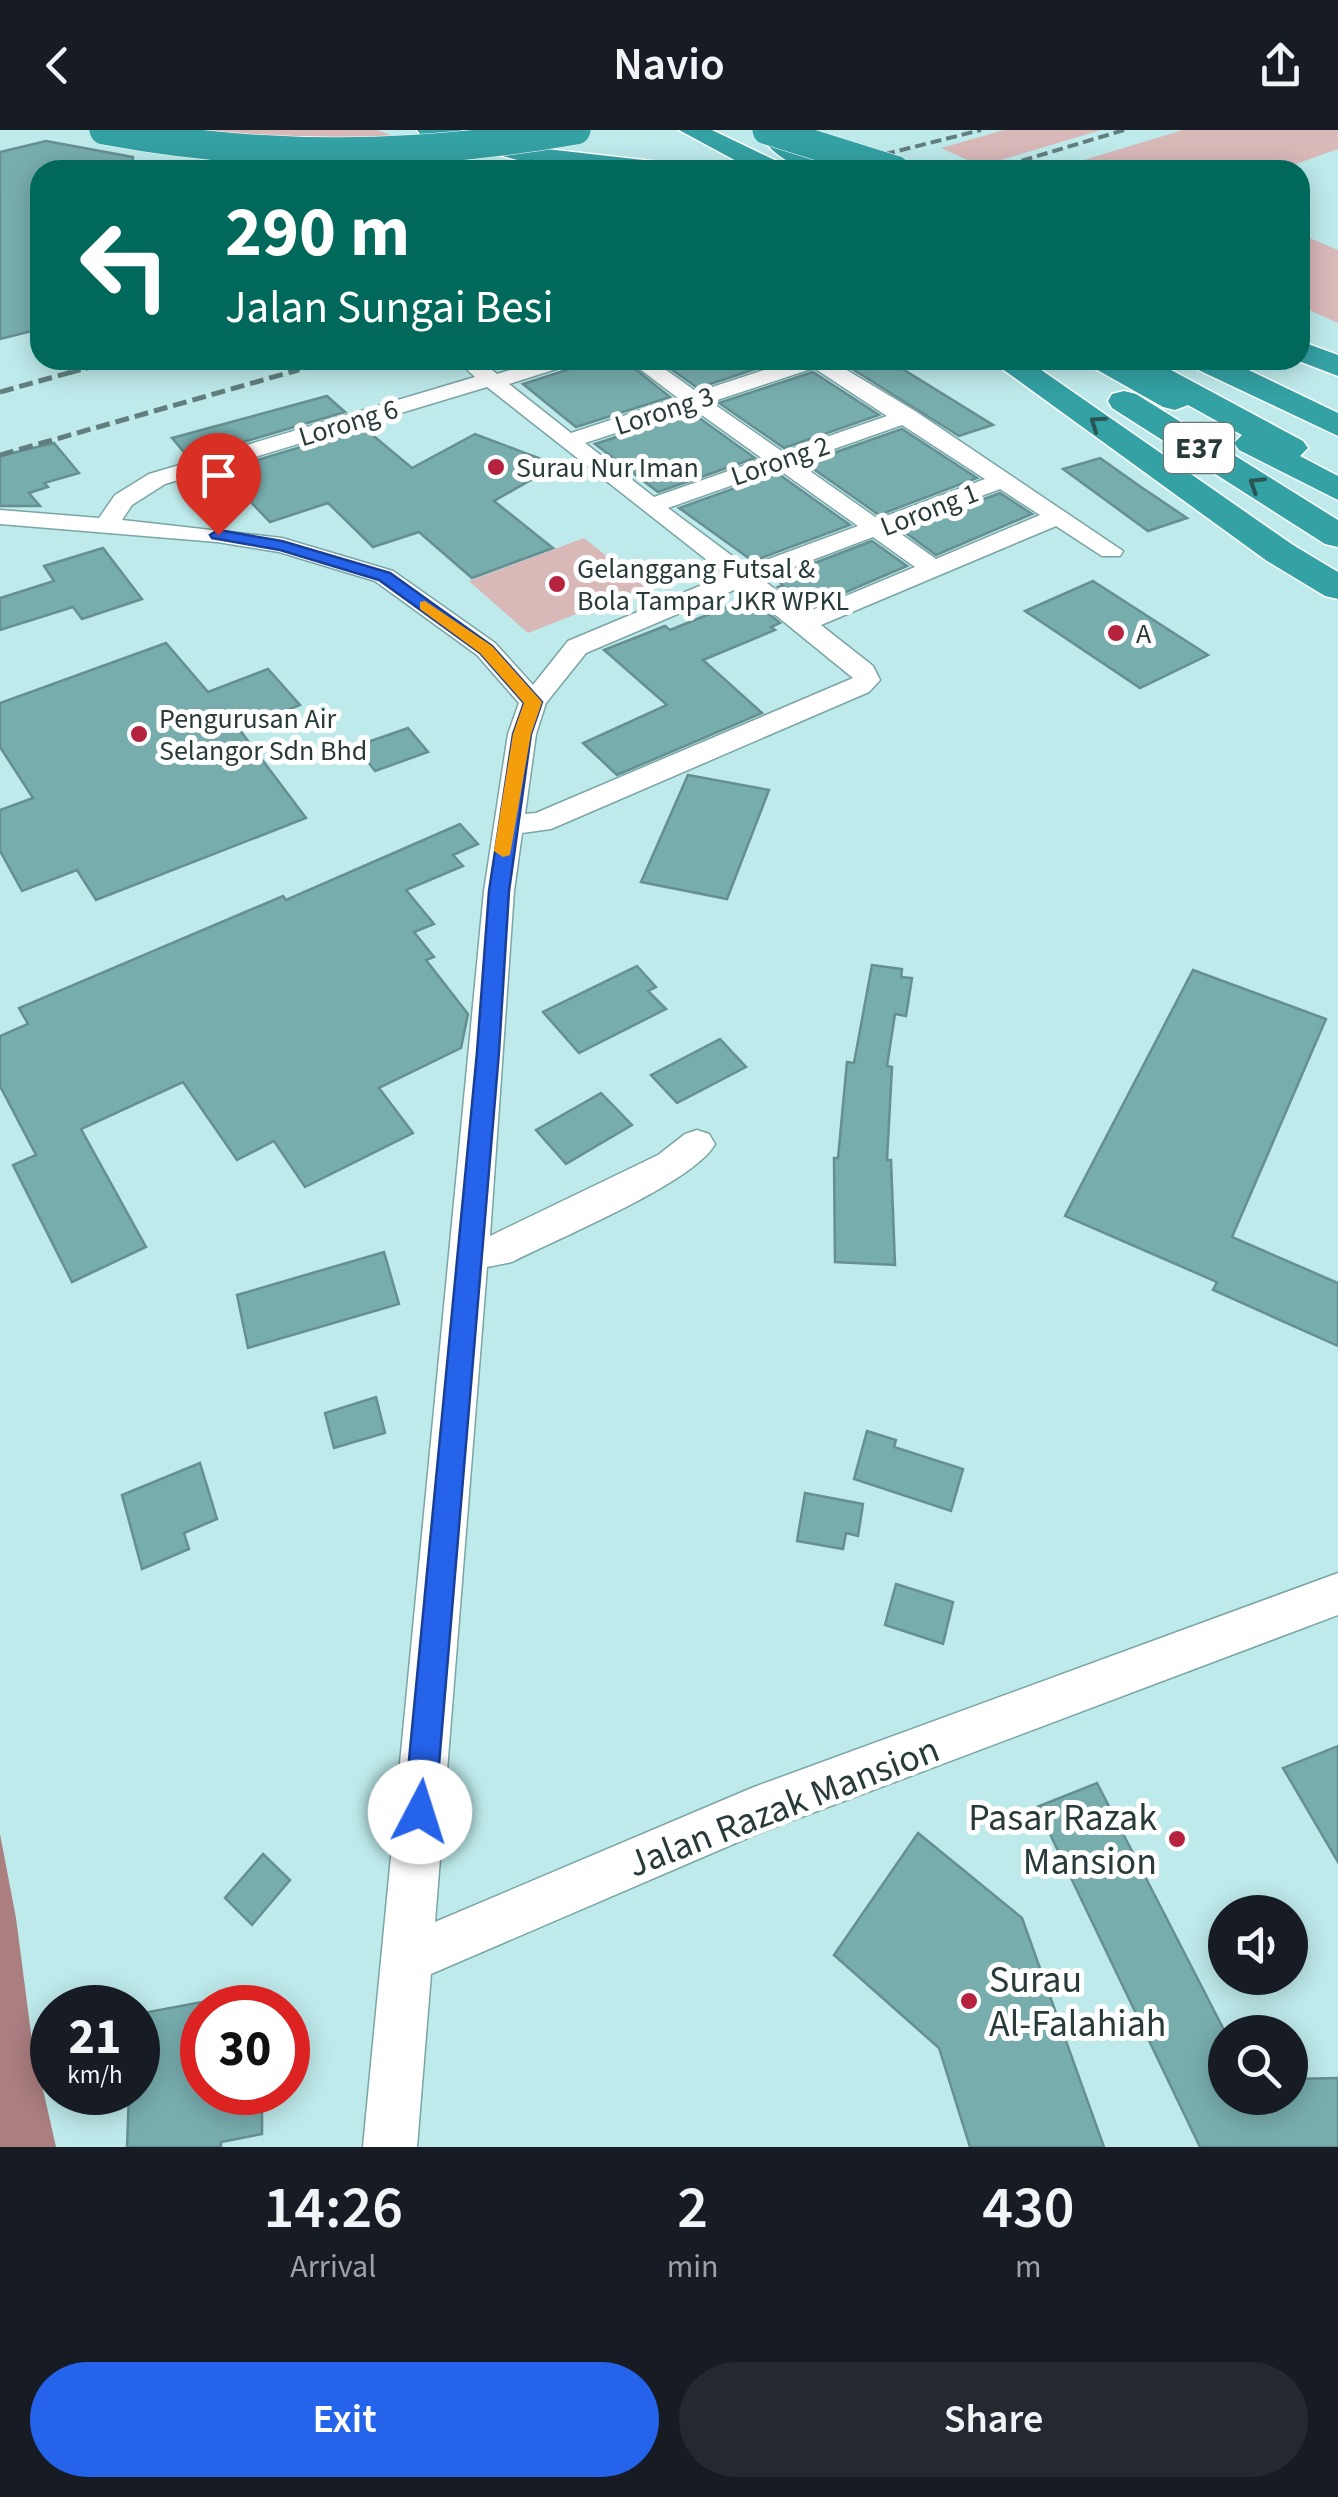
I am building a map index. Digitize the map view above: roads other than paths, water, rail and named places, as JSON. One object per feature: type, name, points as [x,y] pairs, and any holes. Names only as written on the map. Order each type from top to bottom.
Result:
[{"type":"highway","points":[[104,130],[226,149],[309,153],[445,147],[576,130]]},
{"type":"highway","points":[[430,130],[540,157],[675,149],[727,160]]},
{"type":"highway","points":[[451,130],[478,144]]},
{"type":"highway","points":[[568,130],[595,135],[663,160]]},
{"type":"highway","points":[[788,130],[833,160]]},
{"type":"highway","points":[[827,130],[892,160]]},
{"type":"highway","points":[[759,131],[790,152],[827,160]]},
{"type":"highway","points":[[759,131],[787,160]]},
{"type":"highway","points":[[675,149],[698,160]]},
{"type":"highway","points":[[1310,351],[1338,364]]},
{"type":"highway","points":[[1020,370],[1280,553],[1338,588]]},
{"type":"highway","name":"E37","points":[[1075,370],[1338,536]]},
{"type":"highway","points":[[1121,370],[1338,490]]},
{"type":"highway","points":[[1148,370],[1338,473]]},
{"type":"highway","name":"E37","points":[[1183,370],[1338,452]]},
{"type":"highway","points":[[1223,370],[1338,426]]},
{"type":"highway","points":[[1258,370],[1338,406]]},
{"type":"highway","points":[[1300,471],[1338,502]]},
{"type":"highway","points":[[1177,479],[1338,566]]},
{"type":"street","points":[[478,370],[741,578],[803,622],[864,672],[867,680],[541,822],[506,825]]},
{"type":"street","name":"Lorong 6","points":[[108,524],[123,500],[157,480],[531,370]]},
{"type":"street","points":[[653,370],[934,569]]},
{"type":"street","name":"Lorong 3","points":[[569,440],[785,370]]},
{"type":"street","points":[[832,370],[1111,551]]},
{"type":"street","name":"Lorong 2","points":[[653,505],[907,416]]},
{"type":"street","name":"Lorong 1","points":[[533,702],[577,648],[741,578],[1004,480]]},
{"type":"street","points":[[803,622],[1059,516]]},
{"type":"street","points":[[0,517],[108,524],[282,545],[384,576],[486,650],[533,702],[522,734],[506,825],[390,2147]]},
{"type":"street","points":[[470,1253],[499,1251],[671,1165],[697,1144]]},
{"type":"street","name":"Jalan Razak Mansion","points":[[407,1959],[754,1811],[1338,1594]]},
{"type":"railway","points":[[862,160],[981,130]]},
{"type":"railway","points":[[1024,160],[1124,130]]},
{"type":"railway","points":[[0,392],[79,370]]},
{"type":"railway","points":[[70,373],[81,370]]},
{"type":"railway","points":[[0,455],[298,370]]},
{"type":"railway","points":[[289,373],[299,370]]},
{"type":"place","name":"Surau Nur Iman","points":[[496,467]]},
{"type":"place","name":"Gelanggang Futsal & Bola Tampar JKR WPKL","points":[[557,584]]},
{"type":"place","name":"A","points":[[1116,633]]},
{"type":"place","name":"Pengurusan Air Selangor Sdn Bhd","points":[[139,734]]},
{"type":"place","name":"Pasar Razak Mansion","points":[[1177,1839]]},
{"type":"place","name":"Surau Al-Falahiah","points":[[969,2001]]}]
